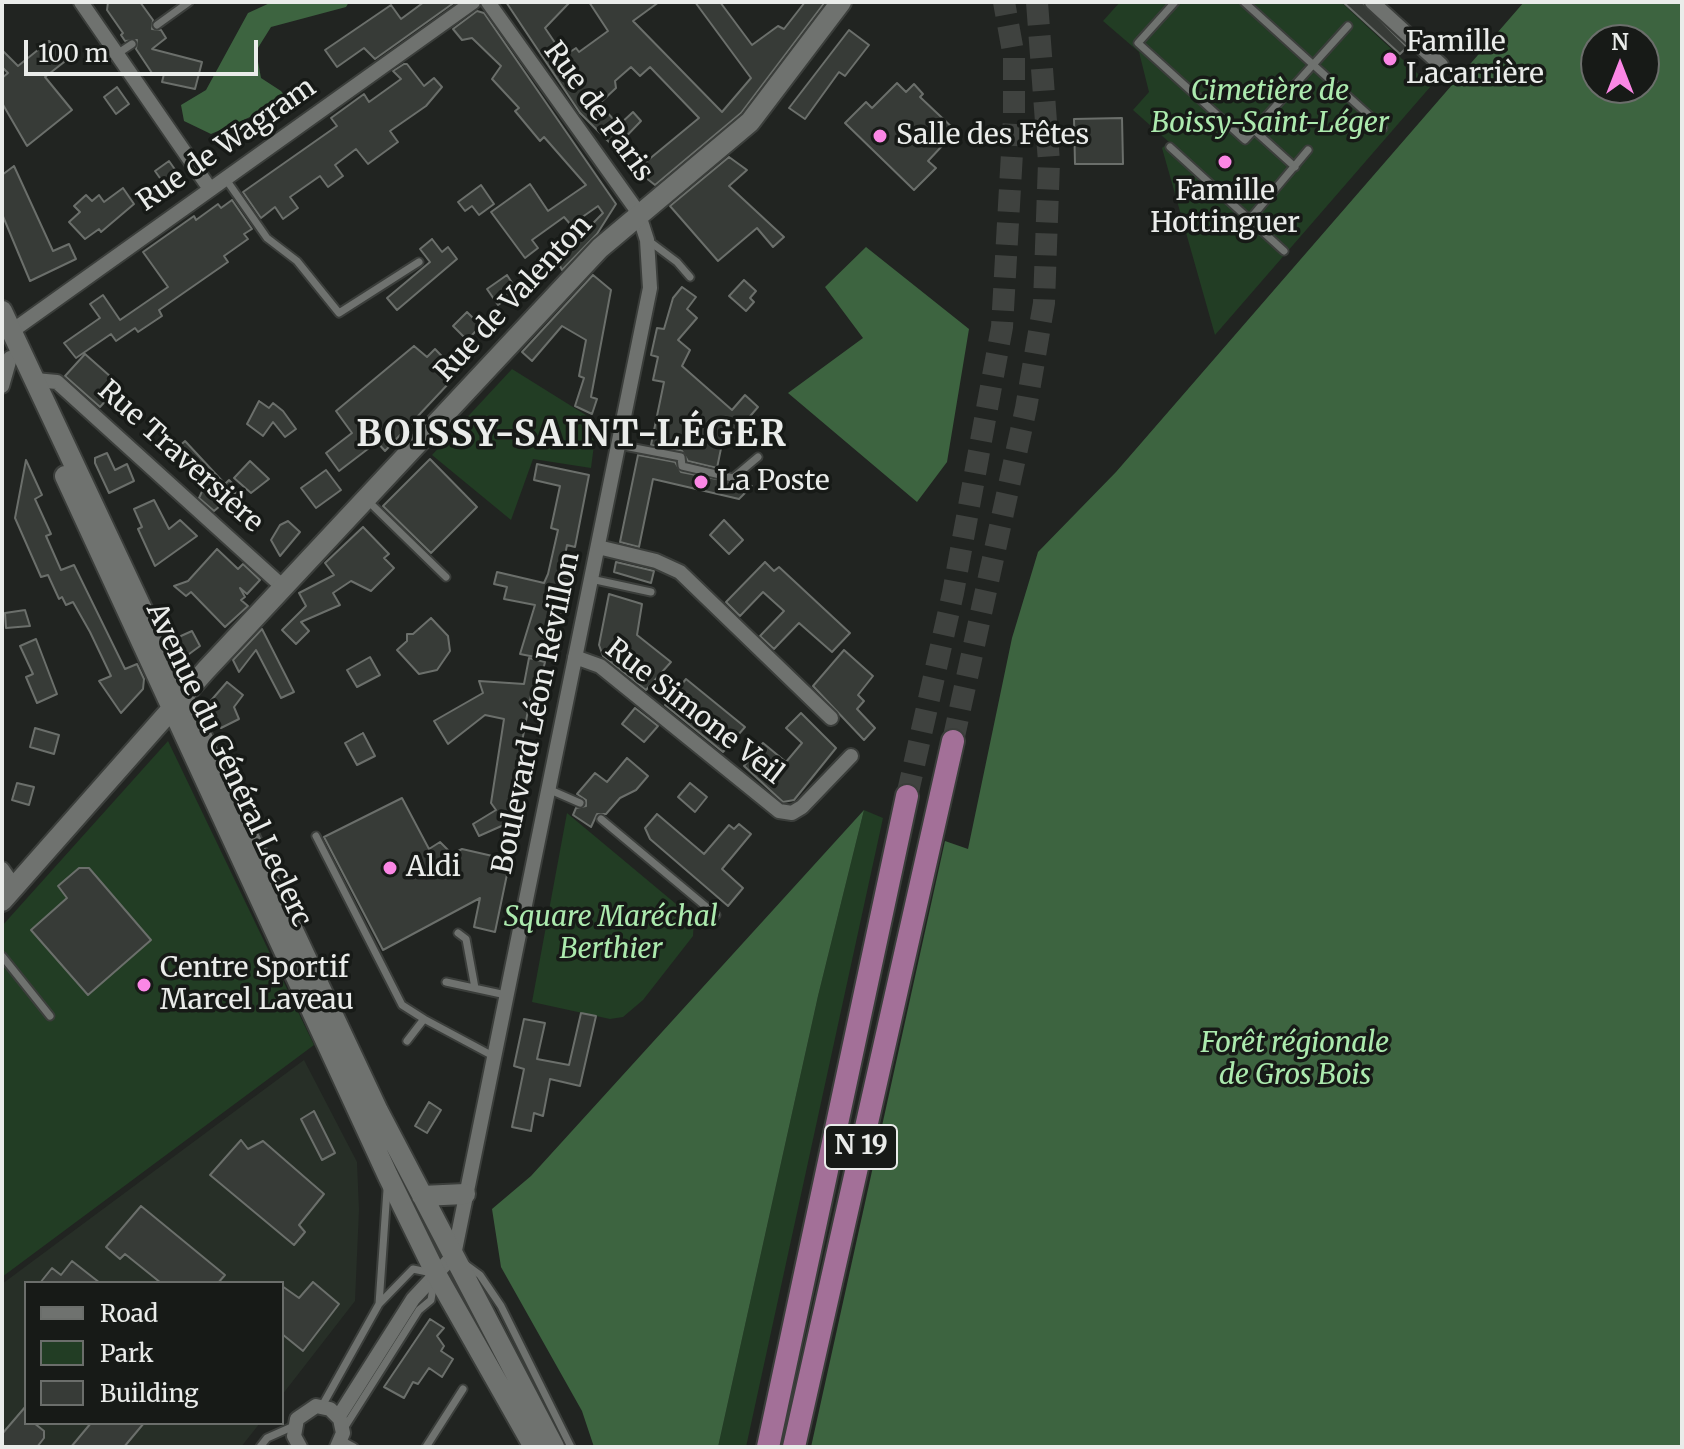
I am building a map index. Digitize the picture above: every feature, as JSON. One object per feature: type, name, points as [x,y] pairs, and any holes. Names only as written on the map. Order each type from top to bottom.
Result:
[{"type":"highway","name":"N 19","points":[[794,1447],[953,741]]},
{"type":"highway","name":"N 19","points":[[768,1447],[907,796]]},
{"type":"main road","name":"Rue de Valenton","points":[[8,893],[177,702],[600,248],[638,212],[663,196],[750,122],[841,2]]},
{"type":"main road","name":"Avenue du Général Leclerc","points":[[2,311],[8,344],[177,702],[378,1111],[454,1255]]},
{"type":"main road","name":"Avenue du Général Leclerc","points":[[8,344],[35,380],[388,1176],[436,1274],[534,1447]]},
{"type":"main road","points":[[422,1196],[465,1194]]},
{"type":"main road","points":[[454,1255],[554,1447]]},
{"type":"street","points":[[81,2],[210,189]]},
{"type":"street","name":"Rue de Wagram","points":[[8,344],[210,189],[473,2]]},
{"type":"street","name":"Rue de Paris","points":[[488,2],[638,212],[647,240]]},
{"type":"street","points":[[1372,2],[1441,65]]},
{"type":"street","name":"Boulevard Léon Révillon","points":[[454,1255],[619,445],[651,276],[647,240]]},
{"type":"street","points":[[2,386],[8,344]]},
{"type":"street","name":"Rue Traversière","points":[[35,380],[57,382],[283,587]]},
{"type":"street","points":[[598,547],[656,561],[680,572],[831,718]]},
{"type":"street","name":"Rue Simone Veil","points":[[575,657],[600,666],[779,811],[792,813],[802,807],[851,756]]},
{"type":"street","points":[[2,869],[8,893]]},
{"type":"street","points":[[300,1447],[294,1426],[302,1413],[322,1406],[343,1436],[413,1299],[454,1255]]},
{"type":"lane","points":[[157,25],[189,2]]},
{"type":"lane","points":[[1175,2],[1138,43],[1245,140],[1348,26]]},
{"type":"lane","points":[[1244,2],[1383,128]]},
{"type":"lane","points":[[117,54],[132,44]]},
{"type":"lane","points":[[1254,130],[1295,167]]},
{"type":"lane","points":[[1170,147],[1284,251]]},
{"type":"lane","points":[[1250,219],[1308,150]]},
{"type":"lane","points":[[225,178],[267,238],[297,261],[339,313],[419,262]]},
{"type":"lane","points":[[647,240],[677,262],[690,277]]},
{"type":"lane","points":[[619,445],[681,457],[682,466],[733,478],[758,457]]},
{"type":"lane","points":[[365,498],[446,577]]},
{"type":"lane","points":[[591,579],[651,592]]},
{"type":"lane","points":[[548,789],[580,803]]},
{"type":"lane","points":[[601,819],[716,915]]},
{"type":"lane","points":[[316,836],[402,1005],[493,1056]]},
{"type":"lane","points":[[458,933],[466,939],[475,988]]},
{"type":"lane","points":[[2,956],[50,1016]]},
{"type":"lane","points":[[446,982],[506,995]]},
{"type":"lane","points":[[407,1041],[424,1019]]},
{"type":"lane","points":[[379,1304],[388,1176]]},
{"type":"lane","name":"Avenue du Général Leclerc","points":[[454,1255],[480,1275],[501,1306],[571,1447]]},
{"type":"lane","points":[[322,1406],[379,1304],[413,1269],[436,1274],[431,1300],[419,1310],[343,1436]]},
{"type":"lane","points":[[431,1300],[452,1303]]},
{"type":"lane","points":[[426,1447],[463,1389]]},
{"type":"lane","points":[[260,1447],[267,1438],[294,1426]]},
{"type":"shaded area","points":[[304,1060],[357,1162],[359,1210],[355,1301],[284,1392],[284,1281],[24,1281],[24,1425],[258,1425],[241,1447],[2,1447],[2,1284]]},
{"type":"green space","points":[[272,2],[349,2],[346,7],[271,27],[256,51],[261,78],[281,91],[293,107],[264,111],[211,134],[184,121],[181,105],[206,90],[248,13]]},
{"type":"green space","name":"Cimetière de Boissy-Saint-Léger","points":[[1120,2],[1341,2],[1431,86],[1215,335],[1162,148],[1169,142],[1133,110],[1149,92],[1139,52],[1103,21]]},
{"type":"green space","name":"Forêt régionale de Gros Bois","points":[[1524,2],[1682,2],[1682,1447],[811,1447],[945,841],[968,849],[1012,638],[1038,552],[1116,472]]},
{"type":"green space","points":[[866,247],[969,329],[947,462],[917,502],[788,393],[863,338],[825,287]]},
{"type":"green space","points":[[512,369],[597,422],[591,468],[533,459],[511,520],[432,455]]},
{"type":"green space","name":"Centre Sportif Marcel Laveau","points":[[168,741],[314,1045],[2,1277],[2,926]]},
{"type":"green space","points":[[864,810],[883,818],[746,1447],[718,1447],[818,996]]},
{"type":"green space","points":[[864,810],[818,996],[718,1447],[594,1447],[582,1411],[501,1267],[492,1209],[531,1176]]},
{"type":"green space","name":"Square Maréchal Berthier","points":[[567,813],[694,919],[693,936],[643,1000],[623,1017],[610,1019],[532,1002]]},
{"type":"building","points":[[108,2],[140,2],[153,20],[152,29],[161,30],[166,38],[152,49],[202,62],[195,89],[162,82],[164,74],[152,73],[136,49],[137,40],[125,41],[121,35],[123,33],[107,10]]},
{"type":"building","points":[[424,2],[455,2],[375,59],[364,48],[337,67],[325,50],[391,5],[401,19]]},
{"type":"building","points":[[506,2],[570,2],[545,28],[564,56],[576,48],[579,52],[608,31],[589,2],[659,2],[633,21],[722,112],[751,78],[695,2],[720,2],[752,45],[778,26],[784,29],[805,2],[825,2],[741,113],[655,185],[636,170],[699,118],[650,67],[640,76],[631,67],[615,81],[616,88],[599,104],[619,125],[633,112],[641,121],[615,148],[580,113]]},
{"type":"building","points":[[1343,2],[1362,2],[1407,47],[1400,54]]},
{"type":"building","points":[[477,11],[484,13],[616,204],[597,234],[562,270],[557,260],[603,213],[598,206],[571,225],[564,217],[532,240],[538,248],[525,258],[491,212],[530,184],[548,211],[586,185],[544,137],[540,141],[515,111],[519,108],[492,79],[501,66],[472,38],[462,40],[453,29]]},
{"type":"building","points":[[849,30],[869,45],[845,76],[839,72],[805,119],[789,108]]},
{"type":"building","points":[[49,41],[68,59],[45,77],[72,110],[27,146],[2,103],[2,78],[8,73],[2,67],[2,50],[18,66]]},
{"type":"building","points":[[404,64],[424,86],[434,78],[442,87],[426,106],[390,131],[398,142],[368,164],[356,149],[335,165],[343,176],[328,187],[320,176],[290,197],[298,208],[283,219],[275,207],[261,218],[243,192],[337,126],[331,118],[364,94],[369,102],[401,79],[393,71]]},
{"type":"building","name":"Salle des Fêtes","points":[[897,83],[906,92],[914,84],[923,94],[920,97],[956,131],[928,161],[936,168],[914,190],[845,123],[866,102],[872,108]]},
{"type":"building","points":[[117,87],[129,104],[116,114],[104,97]]},
{"type":"building","points":[[1122,118],[1123,164],[1075,164],[1074,119]]},
{"type":"building","points":[[729,157],[747,170],[729,186],[784,237],[773,247],[757,228],[718,261],[670,206]]},
{"type":"building","points":[[169,161],[181,178],[167,188],[155,171]]},
{"type":"building","points":[[14,166],[53,251],[69,244],[76,259],[30,281],[2,214],[2,175]]},
{"type":"building","points":[[481,185],[494,204],[479,215],[472,206],[465,211],[458,202]]},
{"type":"building","points":[[123,188],[134,204],[101,232],[99,229],[85,239],[69,222],[80,212],[74,206],[86,195],[92,201],[99,195],[104,202]]},
{"type":"building","points":[[232,200],[252,229],[244,234],[248,239],[224,256],[228,262],[159,310],[162,316],[138,332],[135,328],[116,341],[111,334],[76,358],[64,343],[100,318],[90,304],[103,295],[120,320],[168,287],[143,252],[194,216],[196,220],[218,204],[221,208]]},
{"type":"building","points":[[432,239],[442,252],[448,247],[457,259],[397,310],[387,298],[430,262],[420,249]]},
{"type":"building","points":[[507,275],[518,292],[498,305],[487,289]]},
{"type":"building","points":[[593,275],[611,290],[591,397],[597,399],[592,414],[575,406],[584,378],[579,376],[586,340],[562,326],[532,361],[522,352]]},
{"type":"building","points":[[744,280],[756,291],[750,298],[754,302],[746,311],[729,296]]},
{"type":"building","points":[[682,287],[696,297],[687,309],[697,318],[678,340],[690,350],[682,366],[732,410],[745,395],[758,407],[733,436],[725,429],[717,468],[688,461],[682,451],[651,445],[664,382],[653,380],[658,357],[651,355],[657,328],[664,329],[673,298]]},
{"type":"building","points":[[467,312],[481,326],[467,340],[453,326]]},
{"type":"building","points":[[414,346],[427,357],[435,349],[455,370],[447,379],[450,382],[385,451],[377,442],[339,471],[326,453],[352,433],[336,411]]},
{"type":"building","points":[[85,354],[120,385],[100,407],[65,376]]},
{"type":"building","points":[[259,401],[269,408],[273,403],[296,429],[285,437],[273,422],[263,436],[247,424]]},
{"type":"building","points":[[185,441],[225,484],[229,480],[239,490],[214,511],[199,498],[205,485],[172,453]]},
{"type":"building","points":[[107,453],[115,470],[127,464],[134,481],[109,493],[95,463],[95,458]]},
{"type":"building","points":[[638,455],[675,462],[681,472],[752,486],[739,499],[653,479],[639,547],[620,542]]},
{"type":"building","points":[[430,459],[477,507],[431,553],[383,506]]},
{"type":"building","points":[[26,460],[42,495],[35,499],[51,534],[46,536],[61,570],[74,565],[125,669],[137,664],[144,679],[143,689],[121,713],[99,681],[111,676],[90,632],[73,602],[66,605],[62,597],[59,599],[48,575],[41,577],[15,518]]},
{"type":"building","points":[[250,461],[269,479],[251,493],[234,478]]},
{"type":"building","points":[[537,464],[589,475],[575,547],[567,545],[561,577],[568,578],[558,625],[548,623],[540,658],[520,654],[535,605],[504,599],[507,587],[494,584],[497,572],[544,583],[548,574],[558,530],[551,528],[560,486],[534,480]]},
{"type":"building","points":[[326,470],[341,490],[316,508],[301,488]]},
{"type":"building","points":[[154,500],[169,529],[180,520],[197,536],[155,566],[138,529],[142,527],[134,509]]},
{"type":"building","points":[[724,520],[743,540],[729,554],[710,535]]},
{"type":"building","points":[[288,521],[300,532],[280,556],[271,540],[280,525]]},
{"type":"building","points":[[363,527],[389,554],[384,558],[394,568],[371,591],[351,581],[333,593],[340,605],[301,622],[309,631],[296,644],[282,630],[306,606],[299,593],[334,575],[325,563]]},
{"type":"building","points":[[217,549],[238,569],[243,564],[260,580],[247,594],[240,588],[245,597],[241,600],[248,606],[225,627],[191,592],[186,596],[174,586],[188,581]]},
{"type":"building","points":[[616,562],[654,571],[651,583],[614,572]]},
{"type":"building","points":[[765,562],[774,571],[779,567],[850,633],[832,652],[799,623],[774,649],[760,636],[784,611],[763,592],[740,616],[726,602]]},
{"type":"building","points":[[609,594],[642,604],[637,635],[671,662],[646,690],[603,656],[599,645]]},
{"type":"building","points":[[25,610],[30,626],[6,628],[5,613]]},
{"type":"building","points":[[431,618],[448,636],[450,651],[437,670],[419,674],[397,650],[407,641],[407,634],[413,634]]},
{"type":"building","points":[[262,629],[294,692],[281,698],[256,650],[239,672],[233,660]]},
{"type":"building","points":[[192,631],[200,646],[185,657],[179,654],[172,640]]},
{"type":"building","points":[[36,639],[57,694],[37,703],[26,677],[33,674],[20,646]]},
{"type":"building","points":[[844,650],[873,676],[858,695],[864,701],[857,709],[875,728],[864,740],[813,686]]},
{"type":"building","points":[[370,657],[380,675],[357,687],[347,670]]},
{"type":"building","points":[[529,658],[545,662],[538,691],[532,690],[506,824],[479,836],[473,824],[496,810],[491,803],[504,719],[485,715],[448,744],[434,721],[483,693],[479,681],[524,684]]},
{"type":"building","points":[[686,679],[745,727],[723,752],[665,705]]},
{"type":"building","points":[[227,682],[243,695],[234,707],[239,719],[221,728],[208,704]]},
{"type":"building","points":[[635,708],[658,726],[644,742],[622,724]]},
{"type":"building","points":[[801,713],[836,748],[794,800],[783,802],[744,766],[763,743],[786,762],[802,743],[786,728]]},
{"type":"building","points":[[35,728],[59,735],[54,754],[30,747]]},
{"type":"building","points":[[363,733],[375,756],[357,765],[345,743]]},
{"type":"building","points":[[627,758],[648,776],[636,790],[620,798],[606,814],[597,814],[591,827],[573,815],[576,808],[586,806],[586,800],[577,794],[595,773],[607,782]]},
{"type":"building","points":[[17,783],[34,787],[29,805],[12,800]]},
{"type":"building","points":[[690,783],[707,797],[695,812],[678,797]]},
{"type":"building","name":"Aldi","points":[[402,798],[429,849],[440,842],[452,854],[462,849],[510,860],[495,932],[474,927],[480,898],[383,950],[324,837]]},
{"type":"building","points":[[657,814],[704,854],[729,825],[734,829],[739,824],[751,834],[722,869],[743,888],[728,906],[650,839],[645,828]]},
{"type":"building","points":[[79,868],[89,868],[151,940],[88,995],[31,930],[67,898],[58,886]]},
{"type":"building","points":[[581,1013],[596,1016],[580,1086],[550,1079],[543,1116],[534,1113],[531,1131],[512,1127],[524,1069],[514,1066],[524,1019],[545,1023],[537,1059],[569,1065]]},
{"type":"building","points":[[429,1102],[441,1110],[427,1133],[415,1126]]},
{"type":"building","points":[[314,1111],[335,1153],[322,1160],[301,1119]]},
{"type":"building","points":[[241,1140],[248,1149],[263,1141],[324,1194],[299,1225],[305,1232],[294,1245],[210,1175]]},
{"type":"building","points":[[141,1206],[225,1275],[220,1281],[159,1281],[125,1254],[120,1259],[106,1247]]},
{"type":"building","points":[[72,1261],[97,1281],[42,1281],[52,1268],[61,1275]]},
{"type":"building","points":[[313,1282],[339,1304],[303,1351],[284,1336],[284,1287],[299,1298]]},
{"type":"building","points":[[430,1319],[444,1328],[437,1336],[444,1346],[441,1351],[453,1359],[442,1377],[429,1368],[418,1384],[413,1382],[404,1398],[384,1387]]},
{"type":"building","points":[[24,1408],[24,1425],[36,1425],[44,1431],[44,1438],[37,1447],[2,1447],[2,1434]]},
{"type":"building","points":[[89,1425],[142,1425],[124,1447],[71,1447]]},
{"type":"tunnel","points":[[907,796],[953,593],[1002,327],[1014,118],[1014,57],[1004,2]]},
{"type":"tunnel","points":[[953,741],[1026,408],[1044,303],[1049,162],[1037,2]]},
{"type":"place","name":"Famille Lacarrière","points":[[1390,59]]},
{"type":"place","name":"Salle des Fêtes","points":[[880,136]]},
{"type":"place","name":"Famille Hottinguer","points":[[1225,162]]},
{"type":"place","name":"La Poste","points":[[701,482]]},
{"type":"place","name":"Aldi","points":[[390,868]]},
{"type":"place","name":"Centre Sportif Marcel Laveau","points":[[144,985]]},
{"type":"district","name":"BOISSY-SAINT-LÉGER","points":[[572,436]]}]
